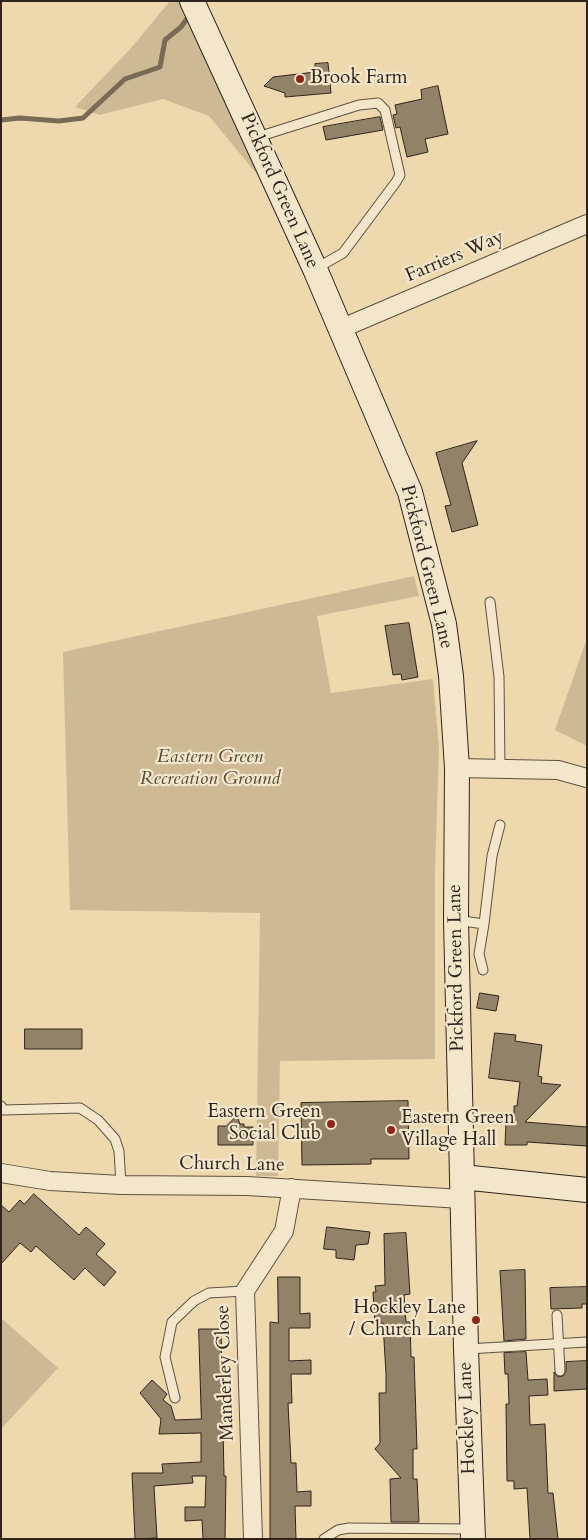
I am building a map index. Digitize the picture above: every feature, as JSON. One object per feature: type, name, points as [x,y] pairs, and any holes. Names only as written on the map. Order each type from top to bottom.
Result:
[{"type":"street","name":"Pickford Green Lane","points":[[192,1],[314,269],[412,501],[444,624],[451,676],[457,768],[456,920],[462,1188]]},
{"type":"street","name":"Farriers Way","points":[[340,329],[587,224]]},
{"type":"street","points":[[457,768],[558,770],[587,778]]},
{"type":"street","name":"Church Lane","points":[[1,1173],[50,1181],[121,1185],[462,1188]]},
{"type":"street","name":"Manderley Close","points":[[252,1539],[245,1291],[284,1231],[292,1188]]},
{"type":"street","points":[[462,1188],[587,1190]]},
{"type":"street","name":"Hockley Lane","points":[[462,1188],[473,1534]]},
{"type":"lane","points":[[256,140],[264,134],[359,105],[378,103],[385,110],[400,174],[343,253],[314,269]]},
{"type":"lane","points":[[490,602],[499,677],[500,768]]},
{"type":"lane","points":[[483,970],[479,954],[492,856],[500,825]]},
{"type":"lane","points":[[456,920],[484,924]]},
{"type":"lane","points":[[1,1106],[4,1110],[80,1108],[108,1129],[117,1145],[121,1166],[121,1185]]},
{"type":"lane","points":[[175,1398],[165,1357],[172,1322],[194,1301],[209,1293],[245,1291]]},
{"type":"lane","points":[[557,1315],[560,1371]]},
{"type":"lane","points":[[466,1349],[587,1342]]},
{"type":"lane","points":[[324,1539],[338,1530],[349,1528],[473,1534]]},
{"type":"green space","points":[[170,1],[181,1],[250,148],[256,173],[209,116],[163,99],[99,115],[75,107],[131,48]]},
{"type":"green space","name":"Eastern Green Recreation Ground","points":[[414,576],[419,596],[317,616],[331,693],[433,679],[439,748],[435,871],[435,1059],[280,1061],[278,1176],[256,1176],[260,913],[70,910],[63,652]]},
{"type":"green space","points":[[587,638],[587,746],[555,730]]},
{"type":"green space","points":[[1,1318],[58,1368],[2,1428],[1,1428]]},
{"type":"building","name":"Brook Farm","points":[[328,63],[331,93],[285,97],[285,93],[264,86],[273,77],[315,72],[315,64]]},
{"type":"building","points":[[438,86],[448,134],[425,139],[428,152],[407,157],[400,127],[396,128],[393,115],[397,114],[395,105],[422,99],[421,90]]},
{"type":"building","points":[[380,117],[383,130],[326,140],[323,127]]},
{"type":"building","points":[[477,441],[462,463],[478,525],[452,532],[445,506],[451,505],[436,453]]},
{"type":"building","points":[[409,623],[418,677],[402,680],[401,674],[393,675],[385,626]]},
{"type":"building","points":[[480,993],[499,996],[496,1011],[477,1008]]},
{"type":"building","points":[[25,1029],[82,1029],[82,1049],[25,1049]]},
{"type":"building","points":[[495,1033],[516,1035],[515,1041],[542,1045],[538,1076],[542,1077],[541,1083],[561,1085],[525,1122],[587,1127],[587,1146],[527,1142],[527,1145],[505,1145],[506,1123],[514,1124],[514,1106],[517,1106],[520,1082],[489,1078]]},
{"type":"building","name":"Eastern Green Social Club","points":[[408,1101],[409,1159],[371,1159],[371,1164],[302,1165],[301,1103]]},
{"type":"building","points":[[237,1116],[240,1124],[244,1124],[244,1127],[253,1127],[253,1145],[218,1145],[218,1126],[226,1126]]},
{"type":"building","points":[[34,1194],[79,1235],[86,1227],[105,1244],[96,1254],[116,1272],[104,1286],[85,1268],[74,1280],[36,1246],[31,1252],[20,1243],[1,1264],[1,1205],[9,1212],[20,1200],[24,1204]]},
{"type":"building","points":[[327,1227],[370,1232],[368,1244],[356,1245],[354,1260],[336,1258],[336,1250],[324,1249]]},
{"type":"building","points":[[406,1233],[410,1294],[404,1295],[406,1322],[410,1322],[411,1357],[414,1357],[417,1449],[413,1449],[413,1479],[417,1479],[419,1522],[391,1522],[390,1479],[401,1478],[375,1449],[380,1443],[379,1393],[386,1393],[386,1374],[383,1323],[375,1324],[373,1292],[376,1292],[375,1286],[385,1285],[384,1234]]},
{"type":"building","points":[[525,1270],[526,1339],[504,1341],[500,1271]]},
{"type":"building","points":[[278,1277],[300,1277],[300,1314],[310,1313],[310,1328],[289,1328],[289,1361],[311,1360],[311,1374],[291,1374],[292,1403],[288,1403],[291,1463],[296,1463],[297,1492],[311,1491],[311,1506],[295,1506],[296,1539],[270,1539],[270,1322],[278,1323]]},
{"type":"building","points":[[587,1287],[587,1304],[582,1304],[582,1308],[551,1309],[550,1288]]},
{"type":"building","points":[[199,1329],[221,1329],[224,1476],[226,1476],[225,1539],[203,1539],[202,1520],[185,1521],[185,1507],[205,1507],[206,1476],[192,1476],[193,1483],[154,1486],[157,1538],[135,1539],[132,1473],[163,1473],[162,1464],[201,1462],[201,1433],[159,1434],[161,1419],[140,1393],[152,1380],[167,1394],[163,1400],[171,1406],[175,1420],[201,1419]]},
{"type":"building","points":[[526,1352],[528,1380],[547,1379],[548,1395],[529,1396],[530,1425],[545,1424],[548,1493],[553,1493],[558,1539],[530,1539],[527,1488],[514,1489],[514,1481],[507,1481],[506,1404],[509,1404],[508,1374],[505,1374],[504,1353]]},
{"type":"building","points":[[587,1361],[587,1389],[554,1391],[554,1372],[558,1377],[563,1376],[566,1371],[566,1362]]},
{"type":"waterway","points":[[1,120],[20,118],[59,121],[83,118],[125,79],[160,67],[165,40],[181,27],[191,13]]},
{"type":"place","name":"Brook Farm","points":[[300,79]]},
{"type":"place","name":"Eastern Green Social Club","points":[[331,1124]]},
{"type":"place","name":"Eastern Green Village Hall","points":[[391,1130]]},
{"type":"place","name":"Hockley Lane / Church Lane","points":[[476,1320]]}]
